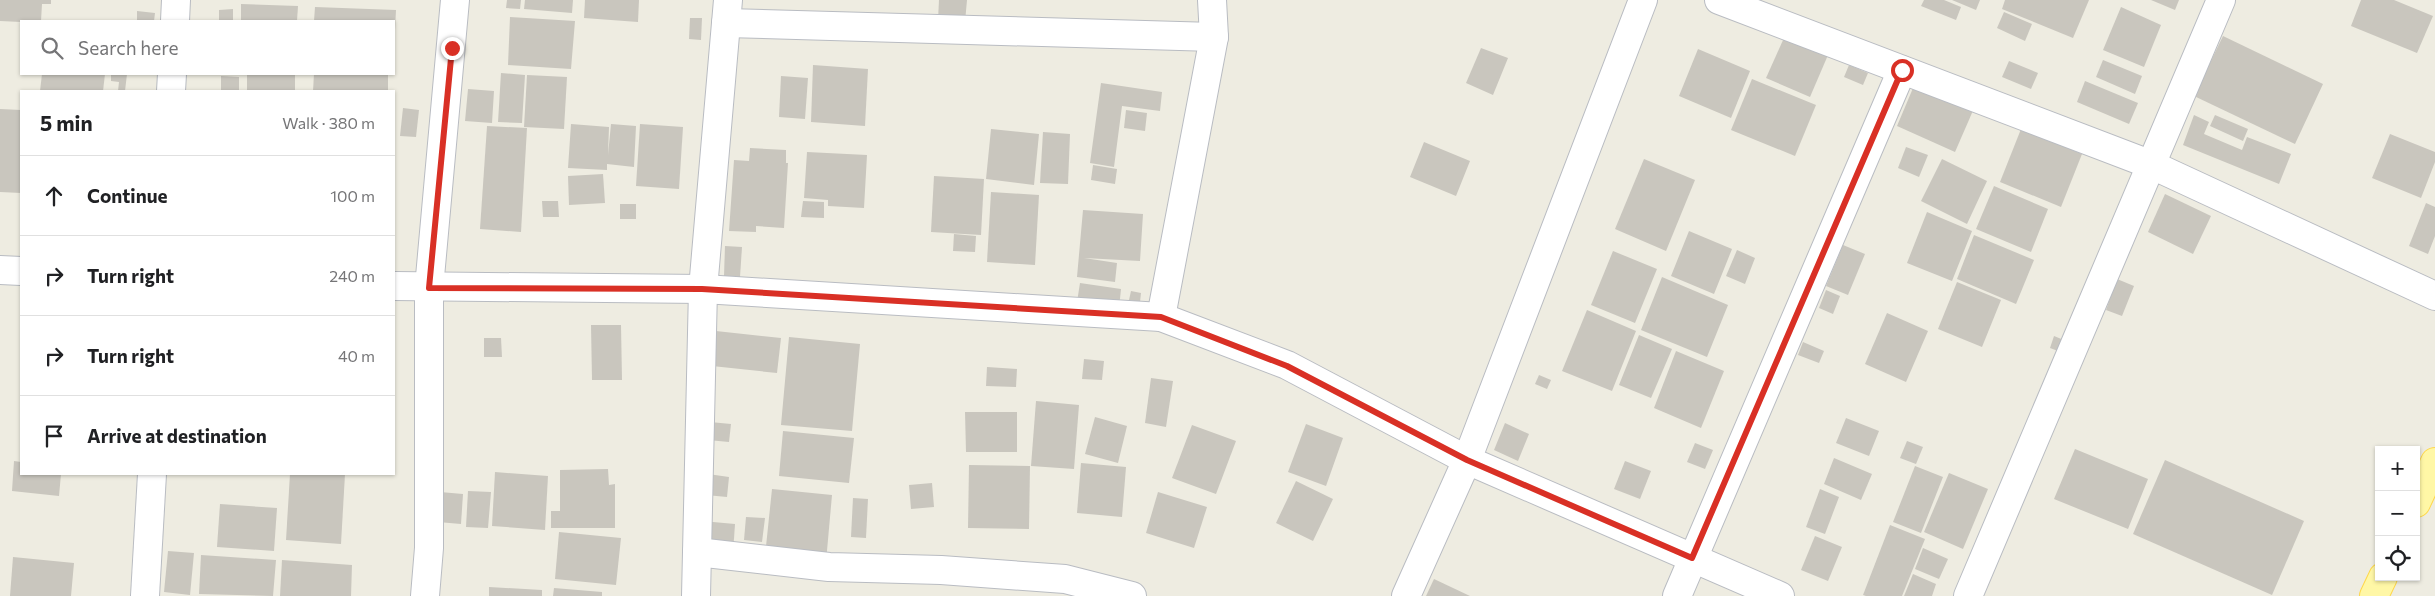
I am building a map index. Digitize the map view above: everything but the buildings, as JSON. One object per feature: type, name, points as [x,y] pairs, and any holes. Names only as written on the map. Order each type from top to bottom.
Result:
[{"type":"main road","points":[[2420,494],[2435,462]]},
{"type":"main road","points":[[2374,596],[2381,581]]},
{"type":"street","points":[[175,20],[176,0]]},
{"type":"street","points":[[425,596],[429,548],[429,288],[455,0]]},
{"type":"street","points":[[1161,317],[1214,37],[1212,0]]},
{"type":"street","points":[[1406,596],[1467,460],[1643,0]]},
{"type":"street","points":[[1719,0],[2152,165],[2435,296]]},
{"type":"street","points":[[1968,596],[2221,0]]},
{"type":"street","points":[[696,596],[702,289],[727,11],[1214,37]]},
{"type":"street","points":[[1677,596],[1902,70]]},
{"type":"street","points":[[171,90],[172,75]]},
{"type":"street","points":[[0,270],[20,271]]},
{"type":"street","points":[[395,286],[429,288],[702,289],[1161,317],[1287,366],[1467,460],[1780,596]]},
{"type":"street","points":[[145,596],[152,475]]},
{"type":"street","points":[[697,552],[829,567],[941,570],[1065,579],[1132,596]]},
{"type":"route","points":[[452,48],[429,288],[702,289],[1161,317],[1287,366],[1467,460],[1692,558],[1902,70]]}]
